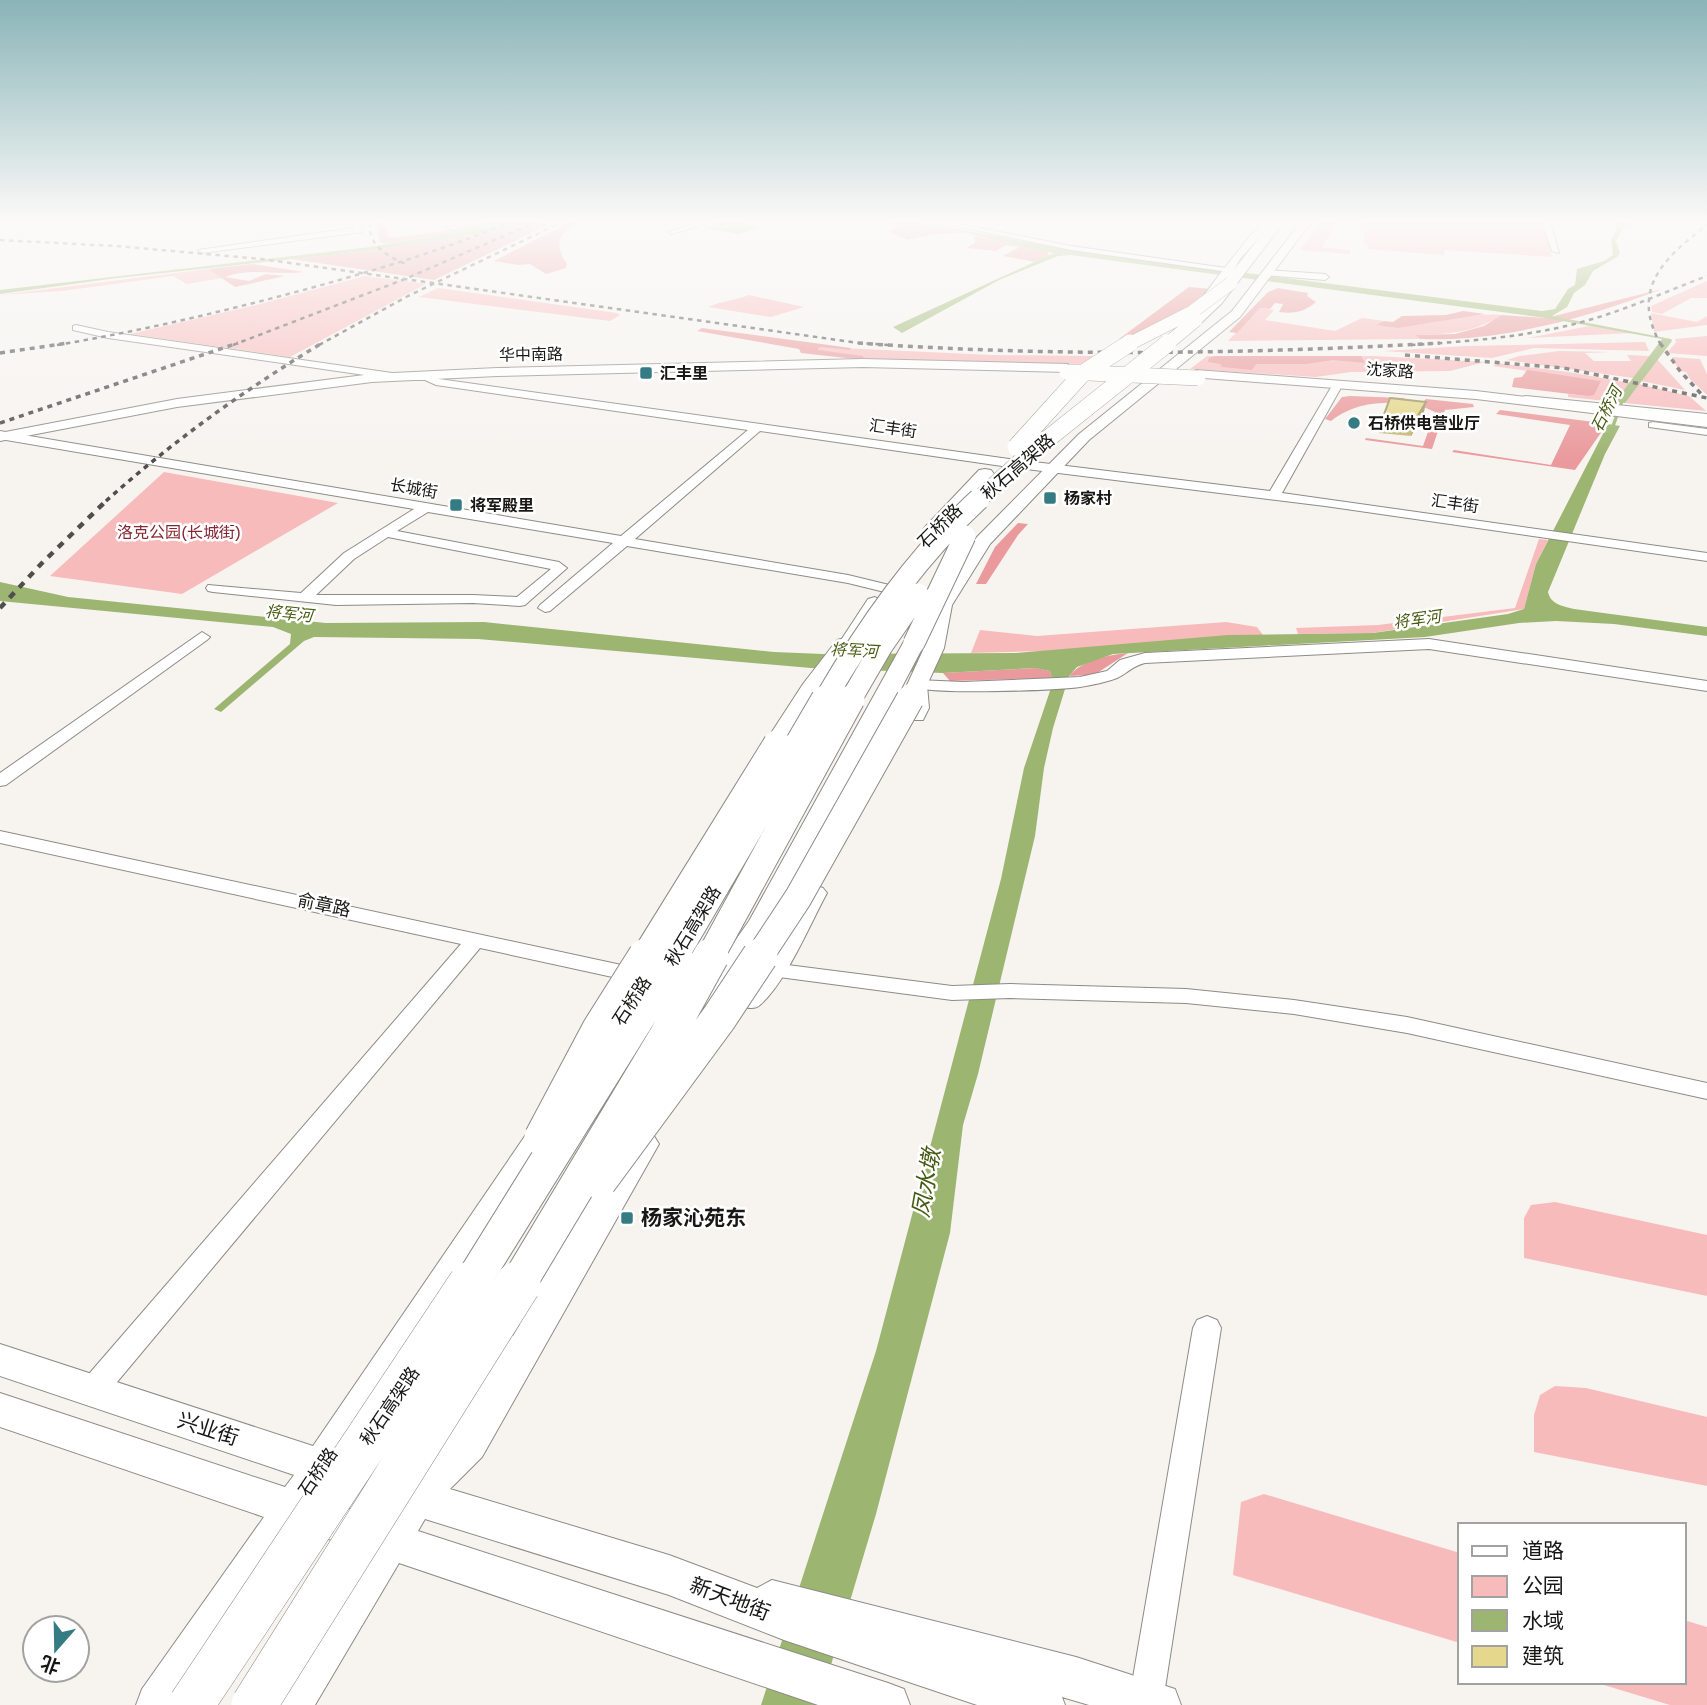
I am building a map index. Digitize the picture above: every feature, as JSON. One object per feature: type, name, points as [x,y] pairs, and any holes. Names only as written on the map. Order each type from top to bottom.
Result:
[{"type":"highway","points":[[932,531],[985,474],[1035,429],[1079,376],[1129,342],[1194,311],[1203,302]]},
{"type":"highway","name":"秋石高架路","points":[[191,1705],[447,1320],[628,1034],[837,680],[887,603],[944,534],[1020,464],[1201,316],[1211,302]]},
{"type":"highway","name":"秋石高架路","points":[[254,1705],[496,1321],[667,1036],[882,646],[907,608],[965,536],[1096,418],[1217,317],[1230,302]]},
{"type":"highway","points":[[681,1040],[763,923],[776,900],[914,643],[965,536]]},
{"type":"highway","points":[[447,1320],[600,1029],[777,744],[843,648]]},
{"type":"highway","points":[[496,1321],[719,1018],[798,898],[910,682]]},
{"type":"main road","name":"石桥路","points":[[843,648],[886,588],[932,531],[1046,430],[1088,401],[1185,323],[1204,302]]},
{"type":"main road","points":[[416,1498],[469,1446],[645,1142],[772,970],[918,708],[910,682],[909,645],[944,602],[983,541],[1084,437],[1230,319],[1244,302]]},
{"type":"main road","name":"华中南路","points":[[4,438],[177,403],[311,384],[399,377],[863,363],[1067,370]]},
{"type":"main road","name":"华中南路","points":[[4,438],[224,399],[427,377],[855,367],[1067,370]]},
{"type":"main road","name":"沈家路","points":[[1067,370],[1476,395],[1707,428]]},
{"type":"main road","name":"沈家路","points":[[1337,386],[1617,414]]},
{"type":"main road","points":[[290,1705],[416,1498],[681,1040],[878,688],[910,682],[934,648],[944,602]]},
{"type":"main road","name":"石桥路","points":[[158,1705],[293,1510],[648,978],[825,676]]},
{"type":"main road","name":"兴业街","points":[[0,1360],[416,1498]]},
{"type":"main road","points":[[0,1410],[389,1542],[718,1649],[750,1662],[888,1705]]},
{"type":"main road","name":"新天地街","points":[[416,1498],[848,1631],[1043,1705]]},
{"type":"main road","points":[[848,1631],[1076,1679],[1153,1703]]},
{"type":"street","name":"汇丰街","points":[[76,328],[108,335],[399,377],[427,377],[436,382],[1009,463],[1274,495],[1707,557]]},
{"type":"street","points":[[1274,495],[1337,386]]},
{"type":"street","points":[[1617,414],[1707,416]]},
{"type":"street","points":[[545,608],[759,426]]},
{"type":"street","name":"长城街","points":[[4,438],[848,579],[944,602]]},
{"type":"street","points":[[304,598],[349,556],[426,507]]},
{"type":"street","points":[[213,588],[335,601],[473,599],[520,602],[560,568],[386,533]]},
{"type":"street","points":[[0,781],[202,637]]},
{"type":"street","points":[[910,682],[1080,682],[1113,674],[1126,663],[1145,657],[1429,644],[1707,686]]},
{"type":"street","name":"俞章路","points":[[0,837],[648,978]]},
{"type":"street","points":[[92,1391],[476,939]]},
{"type":"street","points":[[772,970],[909,989],[971,993],[1186,996],[1294,1006],[1407,1025],[1707,1091]]},
{"type":"street","points":[[1153,1703],[1207,1328]]},
{"type":"green space","points":[[269,302],[393,302],[290,357],[130,334]]},
{"type":"green space","points":[[455,302],[535,302],[620,315],[610,321]]},
{"type":"green space","points":[[779,302],[804,307],[771,317],[708,307],[718,303]]},
{"type":"green space","points":[[1661,302],[1685,302],[1662,314],[1652,312],[1651,306]]},
{"type":"green space","points":[[1260,308],[1274,310],[1265,320],[1335,331],[1362,318],[1384,321],[1377,325],[1408,326],[1470,316],[1501,315],[1471,329],[1417,335],[1420,339],[1228,341]]},
{"type":"green space","points":[[1651,313],[1697,322],[1707,316],[1707,325],[1654,332]]},
{"type":"green space","points":[[1589,326],[1634,333],[1528,338]]},
{"type":"green space","points":[[1707,336],[1707,356],[1667,353],[1676,342],[1675,339]]},
{"type":"green space","points":[[1645,342],[1649,351],[1534,348],[1492,358],[1383,351],[1466,346]]},
{"type":"green space","points":[[820,347],[992,355],[1098,356],[1087,364],[864,360],[862,356],[818,351]]},
{"type":"green space","points":[[1559,351],[1612,352],[1585,353],[1594,361],[1631,361],[1627,355],[1651,356],[1633,378],[1507,360]]},
{"type":"green space","points":[[1207,356],[1375,356],[1485,362],[1450,371],[1351,372],[1316,377],[1190,369]]},
{"type":"green space","points":[[1672,357],[1700,359],[1707,374],[1707,395],[1686,372],[1679,371]]},
{"type":"green space","points":[[1657,359],[1685,390],[1641,381]]},
{"type":"green space","points":[[1497,363],[1630,383],[1615,402],[1568,397],[1568,394],[1587,396],[1600,381],[1493,366]]},
{"type":"green space","points":[[1639,384],[1689,396],[1706,411],[1625,403]]},
{"type":"green space","name":"洛克公园(长城街)","points":[[164,472],[338,503],[182,594],[50,576]]},
{"type":"green space","points":[[1539,539],[1548,540],[1536,564],[1524,609],[1372,633],[1298,634],[1296,628],[1378,625],[1515,608]]},
{"type":"green space","points":[[1226,622],[1257,627],[1263,635],[1044,651],[971,653],[980,630],[1037,636]]},
{"type":"green space","points":[[1555,1202],[1707,1235],[1707,1296],[1524,1258],[1524,1218],[1531,1205]]},
{"type":"green space","points":[[1555,1386],[1586,1388],[1707,1417],[1707,1486],[1534,1452],[1534,1415],[1540,1395]]},
{"type":"green space","points":[[1264,1494],[1458,1552],[1458,1642],[1233,1575],[1241,1502]]},
{"type":"green space","points":[[1686,1621],[1707,1627],[1707,1705],[1670,1705],[1601,1684],[1686,1684]]},
{"type":"shaded area","points":[[1169,302],[1198,302],[1191,308],[1129,342],[1119,339]]},
{"type":"shaded area","points":[[1259,302],[1316,302],[1295,312],[1279,312],[1283,304],[1275,303],[1270,309],[1260,308],[1237,333],[1229,332]]},
{"type":"shaded area","points":[[1612,302],[1626,302],[1543,326],[1482,337],[1420,339],[1416,335],[1455,334],[1484,326],[1501,315],[1546,318]]},
{"type":"shaded area","points":[[1463,311],[1485,314],[1398,328],[1376,325],[1384,321],[1393,322],[1402,316],[1446,315]]},
{"type":"shaded area","points":[[702,328],[851,348],[820,347],[818,350],[863,356],[864,360],[801,353],[799,349],[697,331]]},
{"type":"shaded area","points":[[1361,356],[1365,363],[1333,360],[1306,364],[1256,364],[1252,370],[1222,367],[1220,364],[1208,362],[1209,358]]},
{"type":"shaded area","points":[[1527,370],[1601,381],[1594,395],[1587,396],[1512,387],[1514,378],[1522,377]]},
{"type":"shaded area","points":[[1342,397],[1404,398],[1403,403],[1365,405],[1331,421],[1325,419]]},
{"type":"shaded area","points":[[1426,399],[1473,404],[1474,407],[1445,410],[1432,449],[1365,440],[1423,446],[1435,412],[1419,405]]},
{"type":"shaded area","points":[[1500,410],[1594,422],[1605,427],[1575,470],[1452,452],[1454,450],[1551,465],[1570,425],[1496,414]]},
{"type":"shaded area","points":[[1018,523],[1028,524],[986,584],[976,584],[995,547]]},
{"type":"shaded area","points":[[1128,653],[1094,675],[1069,676],[1096,659]]},
{"type":"shaded area","points":[[1036,668],[1050,671],[1052,678],[950,681],[943,673]]},
{"type":"water","points":[[948,302],[960,302],[902,333],[893,327]]},
{"type":"water","points":[[1422,302],[1468,302],[1542,311],[1555,309],[1560,302],[1570,302],[1567,307],[1552,316],[1672,341],[1625,403],[1615,402],[1662,339],[1546,318]]},
{"type":"water","name":"凤水墩","points":[[1608,424],[1620,426],[1605,454],[1548,592],[1558,604],[1574,609],[1707,627],[1707,636],[1614,624],[1556,621],[1519,623],[1425,637],[1113,654],[1077,667],[1069,676],[1044,768],[1035,836],[978,1074],[963,1125],[950,1233],[876,1514],[819,1705],[761,1705],[876,1351],[1001,879],[1024,768],[1053,682],[1050,671],[1035,668],[943,673],[811,668],[478,639],[314,637],[304,641],[221,712],[214,709],[290,644],[291,634],[273,627],[0,601],[0,582],[68,597],[326,623],[484,622],[774,652],[823,654],[1016,653],[1228,635],[1373,633],[1508,614],[1524,609],[1536,564]]},
{"type":"building","points":[[1390,398],[1426,402],[1414,422],[1382,420]]},
{"type":"waterway","name":"石桥河","points":[[1612,429],[1623,398]]},
{"type":"railway","points":[[66,343],[258,302]]},
{"type":"railway","points":[[233,345],[346,302]]},
{"type":"railway","points":[[319,345],[398,302]]},
{"type":"railway","points":[[565,302],[865,343]]},
{"type":"railway","points":[[1428,344],[1531,333],[1579,323],[1642,302]]},
{"type":"railway","points":[[1649,302],[1652,325],[1660,343]]},
{"type":"railway","points":[[0,353],[66,343]]},
{"type":"railway","points":[[57,345],[66,343]]},
{"type":"railway","points":[[0,423],[238,343]]},
{"type":"railway","points":[[106,501],[157,457],[211,417],[322,343]]},
{"type":"railway","points":[[858,343],[865,343]]},
{"type":"railway","points":[[865,343],[1076,352],[1222,352],[1428,344]]},
{"type":"railway","points":[[865,343],[890,345]]},
{"type":"railway","points":[[1428,344],[1440,343]]},
{"type":"railway","points":[[1660,343],[1680,371],[1704,397]]},
{"type":"railway","points":[[1411,345],[1428,344]]},
{"type":"railway","points":[[1405,355],[1564,368],[1707,398]]},
{"type":"railway","points":[[0,608],[108,499]]},
{"type":"place","name":"汇丰里","points":[[646,373]]},
{"type":"place","name":"石桥供电营业厅","points":[[1354,423]]},
{"type":"place","name":"杨家村","points":[[1050,498]]},
{"type":"place","name":"将军殿里","points":[[456,505]]},
{"type":"place","name":"杨家沁苑东","points":[[627,1218]]},
{"type":"water label","name":"将军河","points":[[289,613]]},
{"type":"water label","name":"将军河","points":[[1417,619]]},
{"type":"water label","name":"将军河","points":[[854,650]]}]
